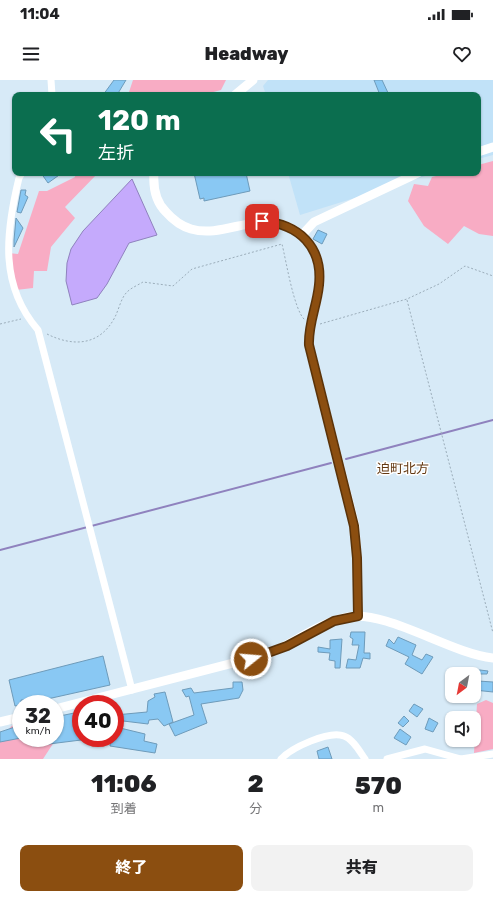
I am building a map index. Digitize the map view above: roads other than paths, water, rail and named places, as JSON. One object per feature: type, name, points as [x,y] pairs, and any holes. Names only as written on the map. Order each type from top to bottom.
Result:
[{"type":"street","points":[[52,80],[52,92]]},
{"type":"street","points":[[239,92],[253,80]]},
{"type":"street","points":[[481,151],[493,147]]},
{"type":"street","points":[[20,176],[5,234],[3,253],[6,281],[24,318],[38,330],[132,690]]},
{"type":"street","points":[[154,176],[155,190],[158,202],[171,218],[181,225],[192,229],[206,230],[252,222],[273,222],[287,226],[302,235],[314,251],[319,268],[319,286],[308,336],[310,357],[354,526],[357,558],[358,616]]},
{"type":"street","points":[[302,235],[314,222],[412,176]]},
{"type":"street","points":[[64,707],[268,654],[328,624],[347,617],[358,616],[392,624],[455,648],[493,658]]},
{"type":"street","points":[[0,722],[12,719]]},
{"type":"street","points":[[281,759],[300,745],[317,739],[340,735],[349,738],[366,759]]},
{"type":"street","points":[[387,759],[425,750],[461,759],[493,754]]},
{"type":"waterway","points":[[346,459],[493,420]]},
{"type":"waterway","points":[[0,550],[331,463]]},
{"type":"district","name":"迫町北方","points":[[403,468]]}]
